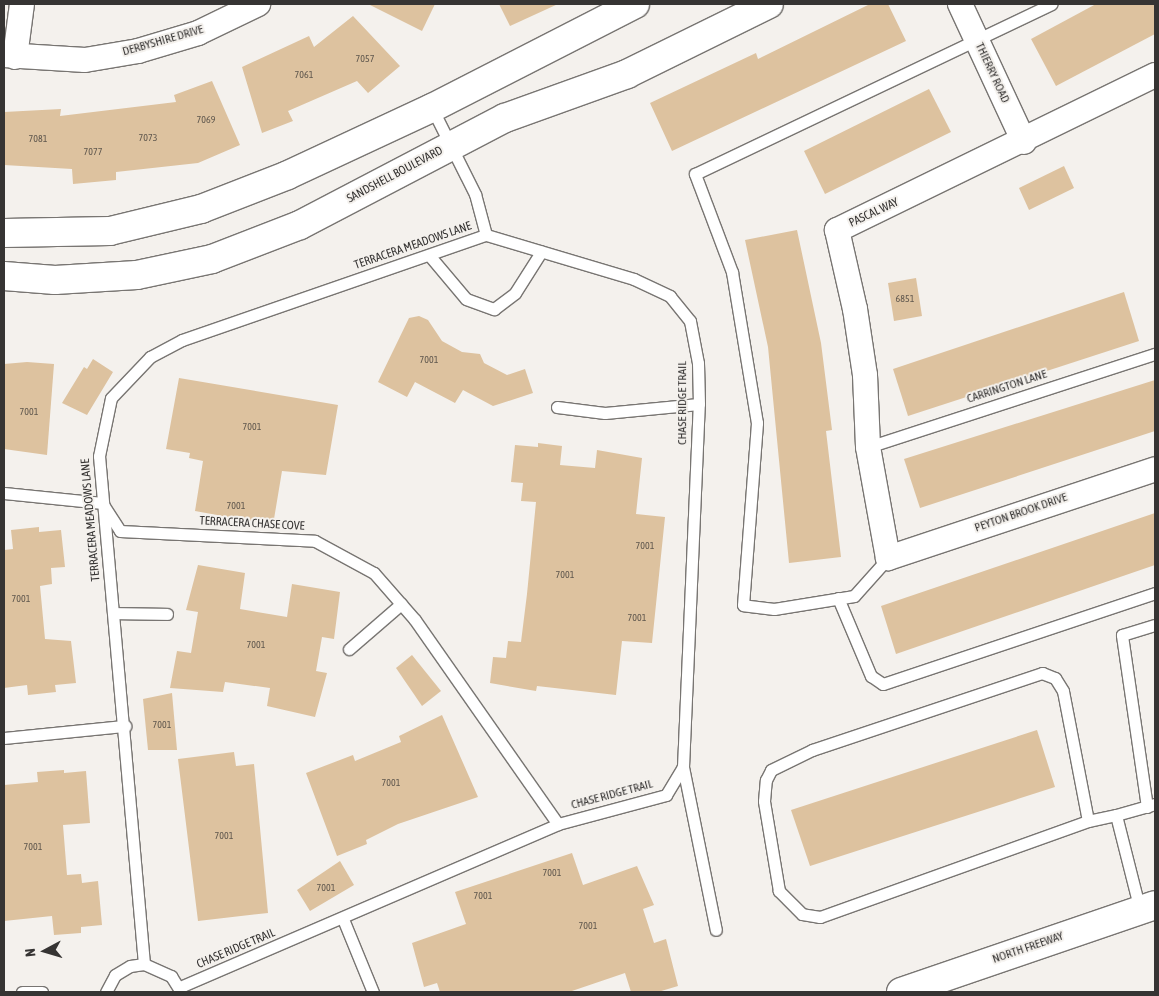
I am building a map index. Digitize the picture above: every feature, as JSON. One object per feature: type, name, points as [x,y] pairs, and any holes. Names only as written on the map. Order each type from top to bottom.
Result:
[{"type":"street","points":[[9,56],[22,4]]},
{"type":"street","name":"DERBYSHIRE DRIVE","points":[[9,56],[85,60],[138,51],[198,33],[258,4]]},
{"type":"street","points":[[4,233],[110,231],[201,209],[288,175],[432,108],[634,4]]},
{"type":"street","name":"SANDSHELL BOULEVARD","points":[[4,276],[55,280],[137,275],[212,260],[300,226],[505,118],[627,74],[770,4]]},
{"type":"street","name":"THIERRY ROAD","points":[[960,4],[1024,142]]},
{"type":"street","name":"PASCAL WAY","points":[[888,558],[868,448],[865,375],[855,309],[836,230],[1024,142],[1155,75]]},
{"type":"street","name":"PEYTON BROOK DRIVE","points":[[888,558],[1155,469]]},
{"type":"street","name":"NORTH FREEWAY","points":[[901,992],[1148,908]]},
{"type":"lane","points":[[888,558],[854,596],[774,609],[743,605],[757,423],[732,272],[695,174],[977,41],[1050,4]]},
{"type":"lane","name":"TERRACERA MEADOWS LANE","points":[[432,108],[475,194],[486,235]]},
{"type":"lane","name":"TERRACERA MEADOWS LANE","points":[[144,964],[125,726],[102,503],[99,456],[111,398],[150,357],[182,340],[486,235],[634,279],[670,296],[690,322]]},
{"type":"lane","points":[[430,255],[466,299],[494,309],[516,294],[541,252]]},
{"type":"lane","name":"CHASE RIDGE TRAIL","points":[[180,990],[343,919],[391,893],[558,824],[666,795],[683,767],[699,404],[698,363],[690,322]]},
{"type":"lane","name":"CARRINGTON LANE","points":[[868,448],[1155,354]]},
{"type":"lane","points":[[557,406],[605,413],[699,404]]},
{"type":"lane","points":[[4,493],[102,503]]},
{"type":"lane","name":"TERRACERA CHASE COVE","points":[[102,503],[120,530],[315,541],[374,573],[401,604],[558,824]]},
{"type":"lane","points":[[838,598],[871,676],[883,684],[1155,593]]},
{"type":"lane","points":[[349,649],[401,604]]},
{"type":"lane","points":[[114,613],[167,614]]},
{"type":"lane","points":[[1088,821],[1063,691],[1055,678],[1042,673],[812,750],[771,770],[766,780],[764,801],[780,892],[802,914],[820,917],[1088,821],[1151,805],[1122,635],[1155,625]]},
{"type":"lane","points":[[4,738],[125,726]]},
{"type":"lane","points":[[683,767],[716,930]]},
{"type":"lane","points":[[1116,815],[1148,908]]},
{"type":"lane","points":[[343,919],[373,992]]},
{"type":"lane","points":[[106,992],[115,976],[130,966],[144,964],[160,968],[180,990]]},
{"type":"lane","points":[[22,992],[42,992]]},
{"type":"building","points":[[368,4],[435,4],[422,31]]},
{"type":"building","points":[[499,4],[558,4],[510,26]]},
{"type":"building","points":[[870,4],[888,4],[906,41],[672,151],[650,103],[756,53],[758,59]]},
{"type":"building","points":[[1096,4],[1155,4],[1155,34],[1056,86],[1031,39]]},
{"type":"building","points":[[353,16],[400,66],[368,93],[357,81],[288,111],[293,121],[262,133],[242,67],[309,36],[314,47]]},
{"type":"building","points":[[212,81],[240,145],[198,163],[116,172],[116,180],[73,184],[72,169],[4,165],[4,112],[61,109],[60,116],[176,102],[174,95]]},
{"type":"building","points":[[929,89],[951,132],[825,194],[804,151]]},
{"type":"building","points":[[1064,166],[1074,188],[1029,210],[1019,188]]},
{"type":"building","points":[[797,230],[821,343],[832,430],[826,431],[841,557],[789,563],[768,347],[745,240]]},
{"type":"building","points":[[916,278],[922,316],[894,321],[888,283]]},
{"type":"building","points":[[1124,292],[1139,341],[908,416],[893,369]]},
{"type":"building","points":[[419,316],[428,320],[442,341],[462,352],[480,354],[484,363],[507,375],[525,369],[533,393],[493,406],[463,390],[455,403],[415,382],[407,397],[378,382],[409,318]]},
{"type":"building","points":[[93,359],[113,372],[87,415],[62,403],[84,367],[87,369]]},
{"type":"building","points":[[27,362],[54,364],[47,455],[4,449],[4,364]]},
{"type":"building","points":[[179,378],[338,405],[326,475],[282,471],[273,525],[195,511],[203,461],[189,458],[190,453],[166,449]]},
{"type":"building","points":[[1155,380],[1155,431],[920,508],[904,459]]},
{"type":"building","points":[[538,443],[562,446],[560,465],[595,468],[597,450],[642,458],[636,514],[665,517],[652,643],[622,641],[616,695],[537,686],[536,691],[490,683],[493,657],[506,658],[508,641],[521,642],[536,502],[521,501],[523,483],[511,482],[515,445],[538,447]]},
{"type":"building","points":[[1155,513],[1155,565],[896,654],[881,606]]},
{"type":"building","points":[[39,527],[39,532],[61,530],[65,567],[51,568],[52,584],[40,586],[45,639],[71,641],[76,683],[55,685],[56,692],[28,695],[27,685],[4,688],[4,550],[13,549],[11,530]]},
{"type":"building","points":[[198,565],[245,573],[240,609],[287,617],[292,584],[340,592],[334,639],[322,637],[316,671],[327,673],[315,717],[267,706],[270,688],[225,682],[223,692],[170,688],[177,651],[191,653],[198,612],[186,610]]},
{"type":"building","points":[[412,655],[441,691],[422,706],[396,668]]},
{"type":"building","points":[[172,693],[177,750],[148,750],[143,699]]},
{"type":"building","points":[[442,715],[478,797],[398,824],[366,840],[367,844],[337,856],[306,773],[353,755],[355,761],[401,742],[399,736]]},
{"type":"building","points":[[1037,730],[1055,787],[810,866],[791,810]]},
{"type":"building","points":[[234,752],[236,766],[254,764],[268,913],[198,921],[178,759]]},
{"type":"building","points":[[64,770],[64,773],[86,771],[90,823],[63,825],[67,875],[81,874],[82,883],[98,881],[102,925],[81,927],[81,933],[54,935],[52,916],[4,921],[4,785],[38,782],[37,772]]},
{"type":"building","points":[[572,853],[583,885],[637,866],[654,905],[643,909],[654,943],[666,939],[678,986],[658,992],[631,992],[625,973],[569,992],[440,992],[437,983],[424,987],[412,943],[466,924],[455,892]]},
{"type":"building","points":[[340,861],[354,885],[310,911],[297,890]]}]
